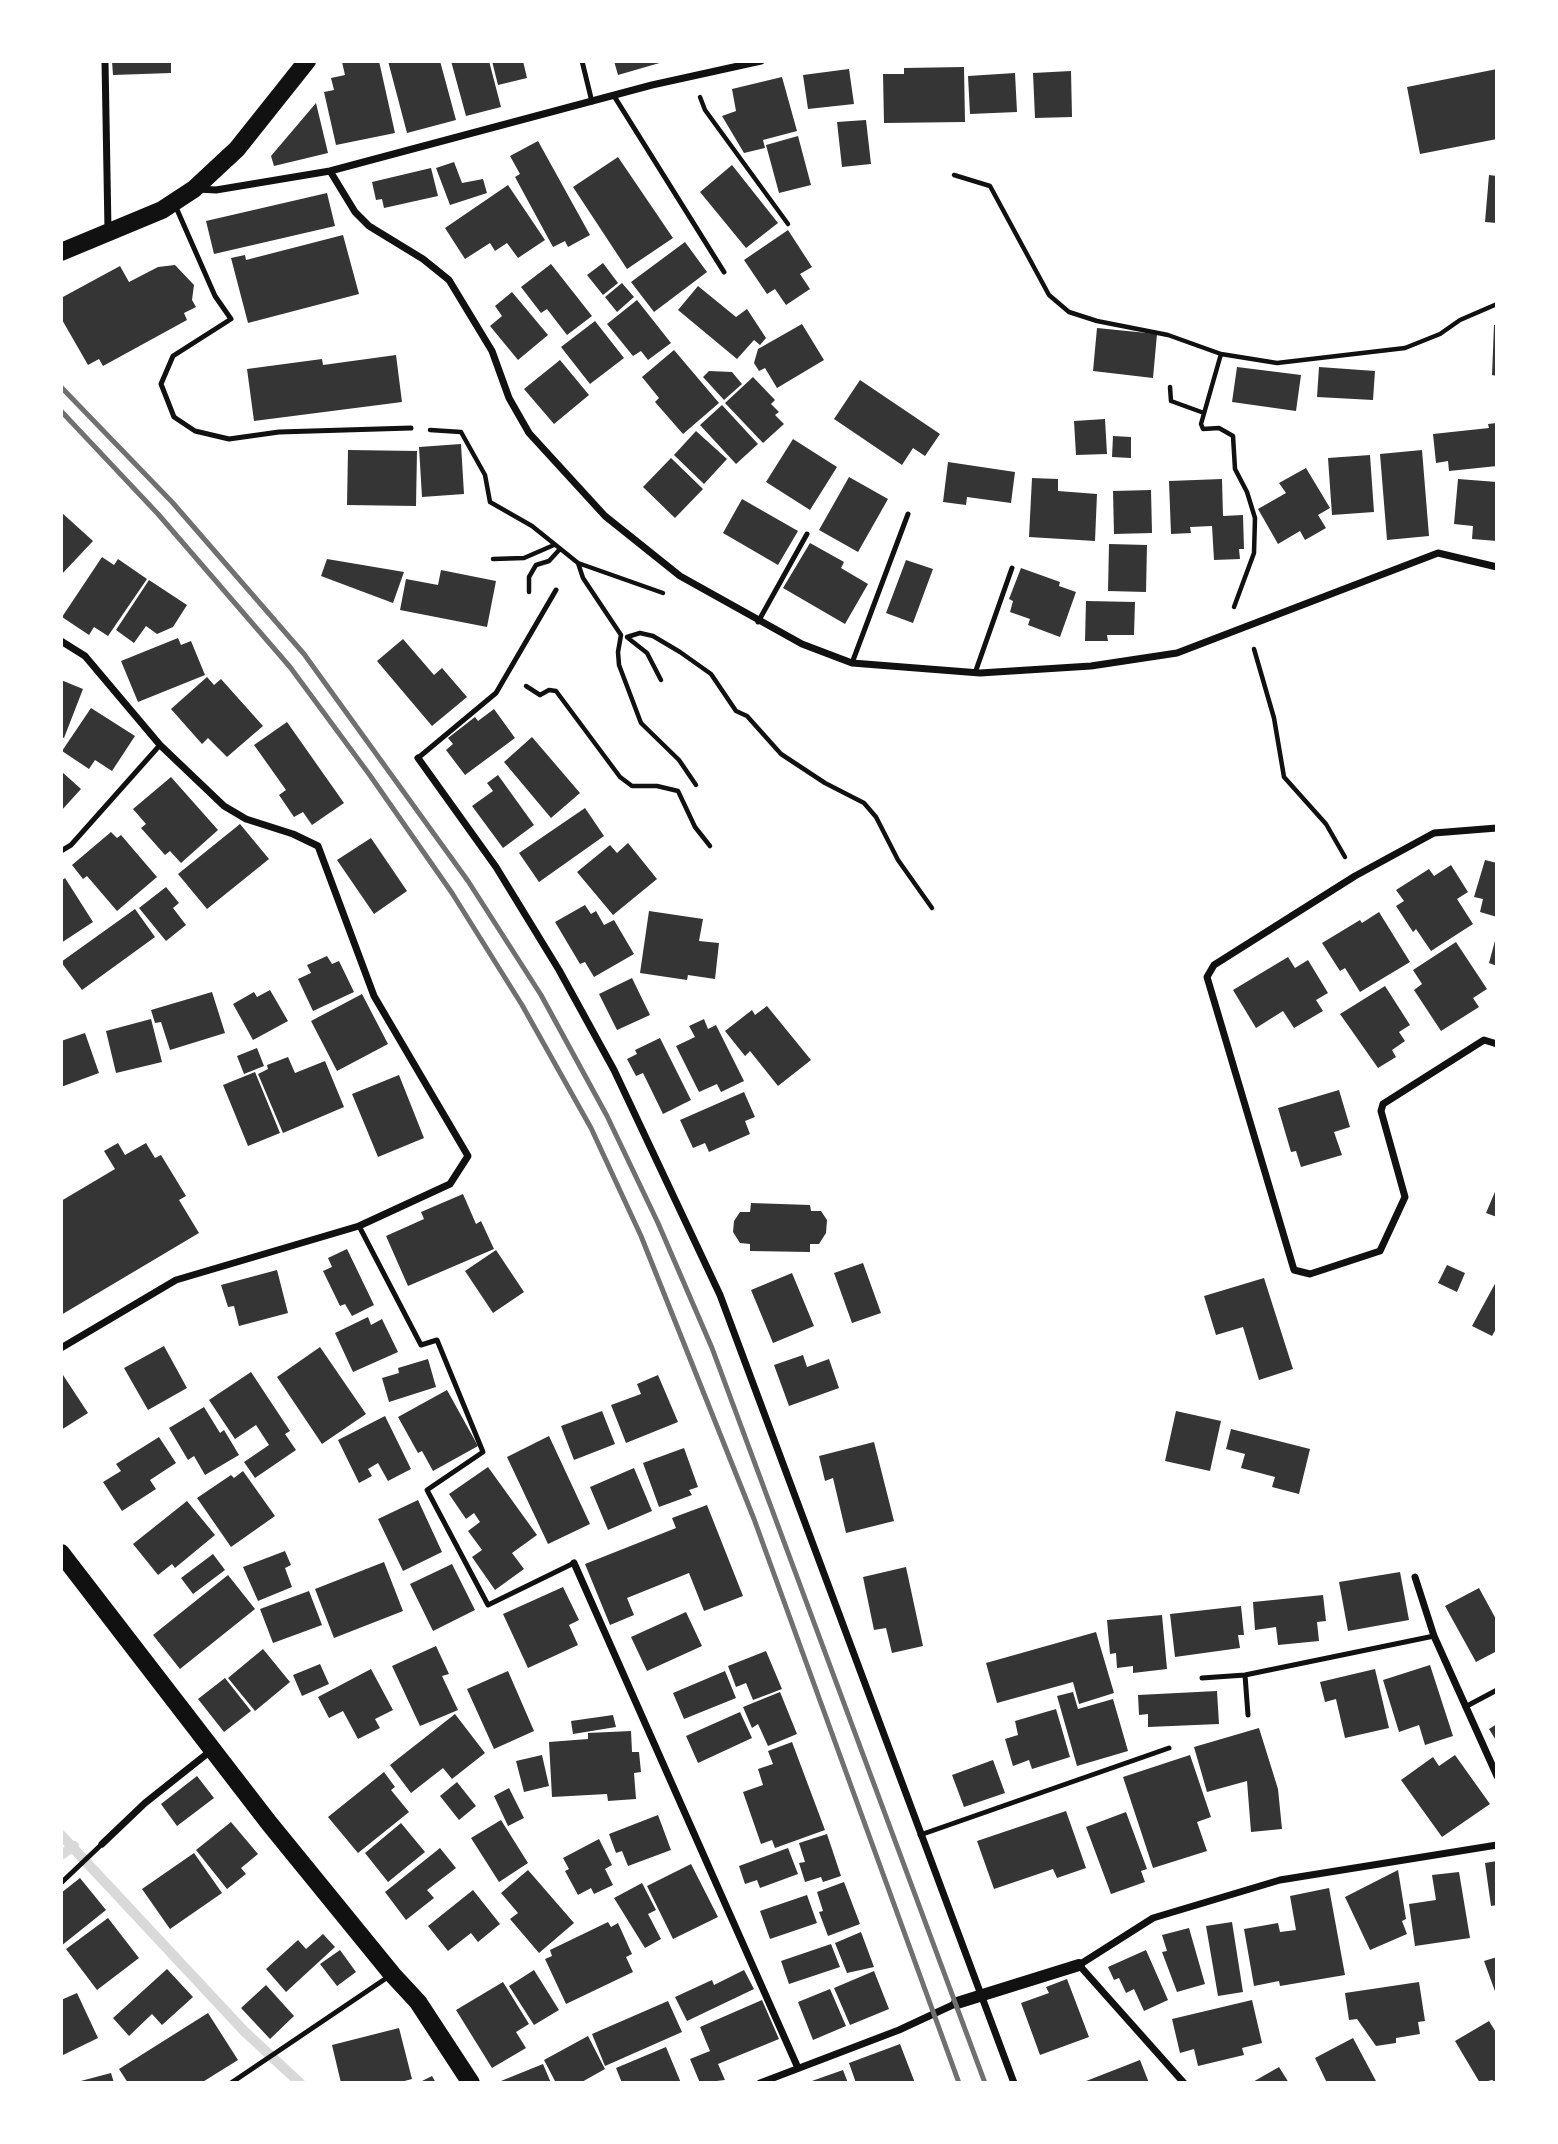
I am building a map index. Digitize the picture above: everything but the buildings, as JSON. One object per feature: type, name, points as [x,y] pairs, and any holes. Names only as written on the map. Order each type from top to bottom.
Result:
[{"type":"main road","points":[[61,252],[108,230],[162,211],[194,189],[237,149],[307,61]]},
{"type":"main road","points":[[61,1553],[213,1749],[392,1974],[418,2002],[471,2083]]},
{"type":"street","points":[[105,61],[108,230]]},
{"type":"street","points":[[194,189],[216,190],[330,171],[692,76],[761,61]]},
{"type":"street","points":[[330,171],[355,212],[369,226],[422,259],[449,280],[492,351],[509,398],[529,433],[605,516],[680,576],[705,591],[802,644],[852,663],[975,673],[1091,666],[1177,653],[1438,552],[1497,566]]},
{"type":"street","points":[[61,641],[85,656],[160,745],[224,806],[246,819],[293,834],[318,846],[374,996],[468,1156],[450,1184],[359,1226],[176,1280],[61,1348]]},
{"type":"street","points":[[418,758],[496,867],[559,970],[614,1070],[720,1295],[1014,2083]]},
{"type":"street","points":[[1497,828],[1434,833],[1356,876],[1214,965],[1208,977],[1294,1270],[1310,1274],[1380,1251],[1405,1197],[1381,1111],[1383,1104],[1484,1040],[1497,1044]]},
{"type":"street","points":[[573,1563],[798,2068]]},
{"type":"street","points":[[1415,1577],[1434,1636],[1497,1776]]},
{"type":"street","points":[[102,1844],[145,1803],[213,1749]]},
{"type":"street","points":[[760,2083],[899,2030],[957,2003],[1079,1965],[1153,1919],[1280,1880],[1497,1845]]},
{"type":"street","points":[[1079,1965],[1184,2083]]},
{"type":"lane","points":[[582,61],[592,102]]},
{"type":"lane","points":[[614,96],[724,272]]},
{"type":"lane","points":[[174,202],[215,296],[230,318],[173,356],[161,384],[174,417],[195,431],[229,439],[279,432],[411,428]]},
{"type":"lane","points":[[852,663],[908,514]]},
{"type":"lane","points":[[758,622],[807,534]]},
{"type":"lane","points":[[975,673],[1012,568]]},
{"type":"lane","points":[[418,758],[496,693],[556,590]]},
{"type":"lane","points":[[61,852],[71,845],[160,745]]},
{"type":"lane","points":[[359,1226],[421,1345],[437,1340],[483,1452],[427,1490],[488,1605],[573,1563]]},
{"type":"lane","points":[[1202,1678],[1245,1675],[1434,1636]]},
{"type":"lane","points":[[1245,1675],[1248,1716]]},
{"type":"lane","points":[[1465,1707],[1497,1690]]},
{"type":"lane","points":[[920,1835],[1169,1748]]},
{"type":"lane","points":[[61,1883],[102,1844]]},
{"type":"lane","points":[[231,2083],[392,1974]]},
{"type":"path","points":[[692,76],[705,110],[788,223]]},
{"type":"path","points":[[954,175],[990,187],[1049,295],[1069,312],[1097,321],[1168,335],[1222,354],[1278,363],[1405,348],[1440,334],[1460,320],[1497,304]]},
{"type":"path","points":[[1222,354],[1203,429],[1219,428],[1233,436],[1235,470],[1247,492],[1255,518],[1254,553],[1234,605],[1235,630]]},
{"type":"path","points":[[1170,387],[1171,401],[1205,413]]},
{"type":"path","points":[[411,428],[461,432],[482,468],[490,502],[532,526],[578,563],[685,601],[705,591]]},
{"type":"path","points":[[493,559],[524,558],[554,545]]},
{"type":"path","points":[[578,563],[583,578],[624,636],[647,653],[661,680]]},
{"type":"path","points":[[1248,624],[1274,718],[1284,777],[1326,824],[1356,876]]},
{"type":"path","points":[[624,636],[640,633],[653,636],[680,652],[710,674],[736,711],[747,716],[781,754],[825,783],[864,803],[876,817],[898,860],[932,908]]},
{"type":"path","points":[[624,636],[618,652],[619,666],[641,723],[679,760],[696,785]]},
{"type":"path","points":[[508,674],[540,695],[549,690],[556,691],[620,778],[632,786],[657,786],[678,791],[695,827],[710,846]]},
{"type":"waterway","points":[[61,1835],[244,2031],[300,2083]]},
{"type":"waterway","points":[[61,1855],[74,1846]]},
{"type":"railway","points":[[61,387],[172,502],[304,654],[468,881],[541,995],[607,1116],[658,1223],[712,1348],[985,2083]]},
{"type":"railway","points":[[61,411],[158,514],[290,667],[452,893],[522,1005],[591,1128],[641,1236],[754,1519],[959,2083]]}]
